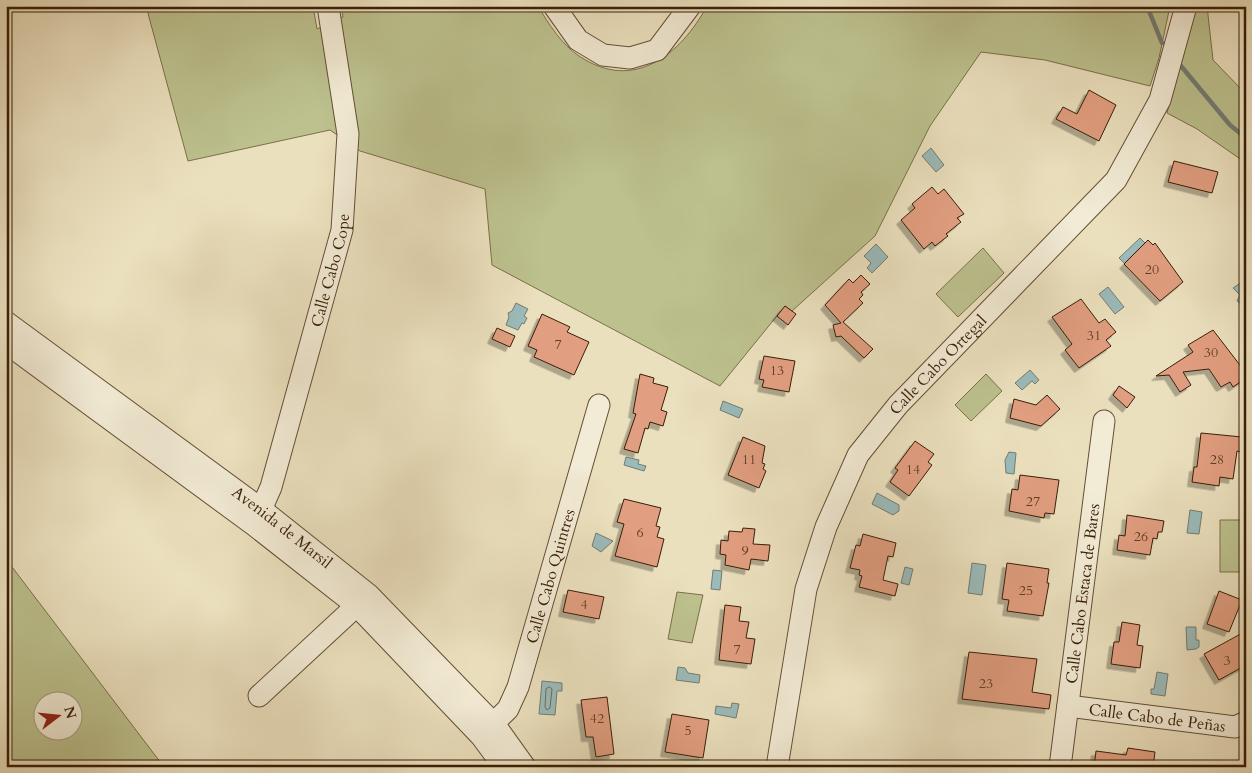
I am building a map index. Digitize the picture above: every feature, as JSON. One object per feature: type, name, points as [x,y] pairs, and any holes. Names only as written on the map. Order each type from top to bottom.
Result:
[{"type":"street","name":"Calle Cabo Cope","points":[[257,517],[271,486],[342,230],[348,134],[328,6]]},
{"type":"street","points":[[554,6],[578,40],[603,55],[630,58],[658,50],[690,6]]},
{"type":"street","name":"Calle Cabo Ortegal","points":[[777,767],[806,589],[826,528],[858,455],[898,405],[1116,180],[1160,100],[1186,6]]},
{"type":"street","name":"Avenida de Marsil","points":[[6,322],[363,600],[526,767]]},
{"type":"street","name":"Avenida de Marsil","points":[[6,344],[257,517]]},
{"type":"street","name":"Calle Cabo Quintres","points":[[488,730],[508,709],[518,687],[599,405]]},
{"type":"street","name":"Calle Cabo Estaca de Bares","points":[[1060,767],[1104,421]]},
{"type":"street","points":[[259,696],[363,600]]},
{"type":"street","name":"Calle Cabo de Peñas","points":[[1068,706],[1235,727],[1246,722]]},
{"type":"street","name":"Avenida de Marsil","points":[[488,730],[504,767]]},
{"type":"green space","points":[[146,6],[313,6],[317,29],[343,17],[341,6],[538,6],[556,33],[579,56],[599,66],[619,71],[637,69],[654,63],[670,53],[684,39],[707,6],[1170,6],[1159,58],[1150,86],[1045,60],[981,52],[930,126],[875,236],[792,311],[785,306],[720,386],[492,265],[485,189],[360,151],[330,130],[188,161]]},
{"type":"green space","points":[[1196,6],[1207,6],[1213,60],[1246,94],[1246,163],[1197,129],[1167,113]]},
{"type":"green space","points":[[983,248],[1004,273],[958,317],[936,294]]},
{"type":"green space","points":[[986,374],[1002,391],[971,421],[955,405]]},
{"type":"green space","points":[[1220,520],[1244,520],[1244,572],[1220,572]]},
{"type":"green space","points":[[6,559],[164,767],[6,767]]},
{"type":"green space","points":[[677,592],[703,595],[692,643],[668,639]]},
{"type":"water","points":[[931,148],[944,165],[936,172],[922,156]]},
{"type":"water","points":[[1140,238],[1145,243],[1125,264],[1119,258]]},
{"type":"water","points":[[876,244],[888,257],[872,273],[867,268],[871,263],[864,256]]},
{"type":"water","points":[[1242,282],[1246,286],[1246,307],[1237,301],[1240,295],[1233,288]]},
{"type":"water","points":[[1108,287],[1124,307],[1115,314],[1099,294]]},
{"type":"water","points":[[516,303],[528,309],[524,316],[527,318],[518,330],[506,325],[509,317],[508,313],[512,311]]},
{"type":"water","points":[[1030,370],[1039,380],[1035,384],[1032,381],[1022,390],[1015,383]]},
{"type":"water","points":[[723,401],[743,409],[739,418],[720,410]]},
{"type":"water","points":[[1009,452],[1016,453],[1014,474],[1006,473],[1005,460]]},
{"type":"water","points":[[626,457],[639,460],[638,464],[646,466],[644,471],[624,465]]},
{"type":"water","points":[[877,493],[899,505],[899,511],[893,515],[872,504]]},
{"type":"water","points":[[1190,510],[1202,512],[1199,534],[1187,533]]},
{"type":"water","points":[[596,533],[613,541],[601,552],[592,546]]},
{"type":"water","points":[[972,563],[986,565],[982,595],[968,593]]},
{"type":"water","points":[[905,567],[913,569],[909,585],[901,583]]},
{"type":"water","points":[[713,570],[722,571],[720,590],[711,589]]},
{"type":"water","points":[[1186,627],[1196,627],[1196,640],[1199,640],[1199,647],[1196,649],[1187,650]]},
{"type":"water","points":[[678,667],[685,668],[688,673],[700,675],[699,683],[676,680]]},
{"type":"water","points":[[1157,672],[1168,674],[1165,696],[1151,694],[1151,689],[1154,689]]},
{"type":"water","points":[[542,681],[562,683],[562,691],[557,691],[555,715],[539,714]]},
{"type":"water","points":[[732,703],[739,704],[736,718],[715,714],[716,706],[731,708]]},
{"type":"building","points":[[1089,90],[1116,105],[1099,141],[1056,119],[1063,107],[1077,114]]},
{"type":"building","points":[[1174,161],[1218,172],[1212,193],[1168,182]]},
{"type":"building","points":[[932,187],[938,194],[944,189],[964,214],[957,218],[961,222],[946,234],[948,236],[935,246],[932,242],[924,249],[901,220],[915,208],[912,204]]},
{"type":"building","points":[[1148,240],[1153,245],[1155,243],[1183,282],[1160,301],[1124,264]]},
{"type":"building","points":[[861,275],[870,284],[861,292],[863,295],[859,299],[863,303],[843,322],[873,349],[864,358],[841,336],[836,337],[833,325],[841,323],[825,305],[849,279],[853,283]]},
{"type":"building","points":[[1081,299],[1099,323],[1105,319],[1116,332],[1106,340],[1111,346],[1079,368],[1065,350],[1072,344],[1052,317]]},
{"type":"building","points":[[785,306],[796,314],[788,325],[777,316]]},
{"type":"building","points":[[542,314],[570,327],[567,332],[589,342],[574,375],[534,357],[537,350],[528,346]]},
{"type":"building","points":[[497,328],[515,336],[510,347],[492,339]]},
{"type":"building","points":[[1213,330],[1246,373],[1246,378],[1233,387],[1230,382],[1221,387],[1209,369],[1183,372],[1191,385],[1180,392],[1169,375],[1156,376],[1193,352],[1188,345]]},
{"type":"building","points":[[764,356],[795,361],[789,392],[762,387],[764,380],[759,379]]},
{"type":"building","points":[[640,374],[654,378],[653,383],[668,387],[661,410],[667,412],[663,426],[650,422],[648,429],[645,428],[638,453],[624,449],[636,414],[633,413]]},
{"type":"building","points":[[1119,386],[1135,397],[1127,408],[1113,395]]},
{"type":"building","points":[[1047,395],[1060,409],[1041,426],[1010,418],[1014,399],[1036,405]]},
{"type":"building","points":[[1201,433],[1242,437],[1240,452],[1237,451],[1233,479],[1220,477],[1219,486],[1192,482],[1194,467],[1197,467]]},
{"type":"building","points":[[743,437],[765,446],[762,463],[765,464],[763,469],[766,471],[759,488],[728,475]]},
{"type":"building","points":[[915,441],[934,454],[928,462],[932,465],[909,496],[890,482],[898,470],[895,468]]},
{"type":"building","points":[[1020,475],[1059,480],[1054,514],[1045,513],[1044,518],[1009,511],[1012,489],[1018,490]]},
{"type":"building","points":[[624,499],[661,508],[656,526],[660,527],[657,537],[664,539],[657,567],[615,556],[624,524],[617,522]]},
{"type":"building","points":[[1127,515],[1164,521],[1162,532],[1158,532],[1157,539],[1153,538],[1150,555],[1117,550],[1119,535],[1125,536]]},
{"type":"building","points":[[743,528],[755,529],[753,544],[770,545],[768,561],[751,559],[749,570],[725,565],[726,555],[720,554],[721,540],[728,541],[729,531],[742,532]]},
{"type":"building","points":[[863,534],[896,543],[893,557],[888,556],[883,580],[898,584],[895,596],[859,587],[862,576],[859,575],[860,570],[850,568],[856,545],[860,546]]},
{"type":"building","points":[[1007,563],[1049,569],[1047,583],[1049,583],[1043,616],[1007,611],[1009,600],[1002,599]]},
{"type":"building","points":[[568,590],[604,597],[599,619],[563,612]]},
{"type":"building","points":[[1219,591],[1242,600],[1229,632],[1207,624]]},
{"type":"building","points":[[725,605],[741,607],[739,621],[749,622],[746,638],[755,639],[751,664],[719,660]]},
{"type":"building","points":[[1122,622],[1140,625],[1137,645],[1143,646],[1140,668],[1111,664],[1114,642],[1119,642]]},
{"type":"building","points":[[1246,631],[1246,665],[1219,680],[1204,654]]},
{"type":"building","points":[[969,652],[1037,659],[1032,692],[1051,695],[1049,709],[962,699]]},
{"type":"building","points":[[607,697],[614,754],[596,757],[593,737],[586,737],[581,700]]},
{"type":"building","points":[[672,714],[709,720],[703,758],[665,752]]},
{"type":"building","points":[[1128,748],[1155,752],[1153,767],[1094,767],[1096,751],[1126,755]]},
{"type":"waterway","points":[[1147,6],[1162,43]]},
{"type":"waterway","points":[[1181,66],[1230,125],[1246,138]]}]
